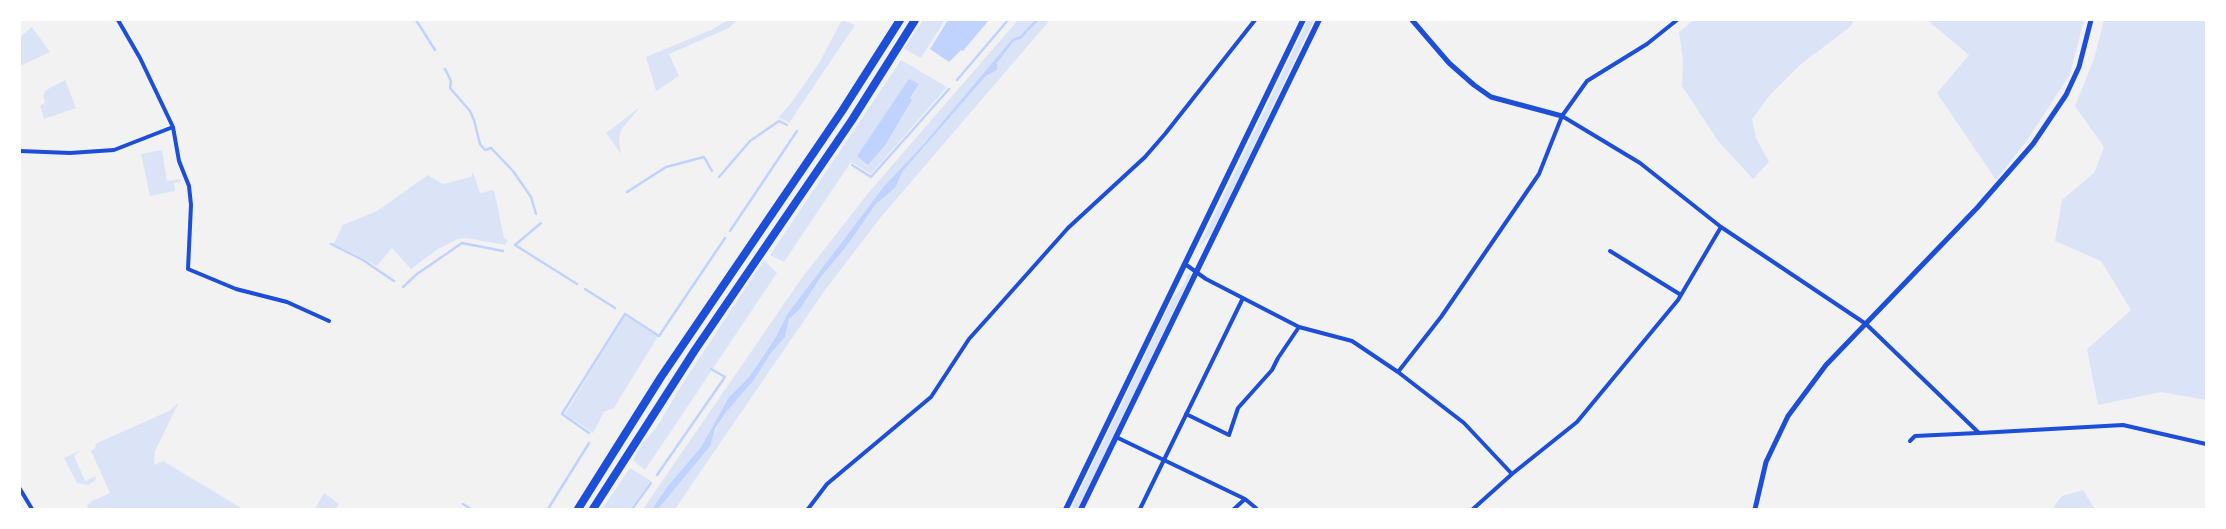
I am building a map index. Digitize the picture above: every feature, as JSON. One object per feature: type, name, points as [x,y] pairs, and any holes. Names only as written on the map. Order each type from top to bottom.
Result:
[{"type":"highway","points":[[578,509],[661,377],[842,111],[900,20]]},
{"type":"highway","points":[[593,509],[695,350],[852,120],[915,20]]},
{"type":"main road","points":[[1066,509],[1303,20]]},
{"type":"main road","points":[[1082,509],[1319,20]]},
{"type":"street","points":[[118,20],[140,58],[172,127],[180,161],[189,186],[191,205],[188,269],[236,289],[288,302],[330,321]]},
{"type":"street","points":[[808,509],[827,484],[931,397],[970,339],[1068,228],[1166,134],[1255,20]]},
{"type":"street","points":[[1412,20],[1461,75],[1491,97],[1562,116],[1640,163],[1721,227],[1866,324],[1979,433]]},
{"type":"street","points":[[1398,372],[1441,317],[1539,174],[1562,116],[1587,81],[1647,44],[1677,20]]},
{"type":"street","points":[[1755,509],[1766,462],[1788,416],[1826,365],[1977,208],[2053,117],[2079,67],[2091,20]]},
{"type":"street","points":[[20,151],[70,153],[114,150],[172,127]]},
{"type":"street","points":[[1473,509],[1512,474],[1577,422],[1682,294],[1721,227]]},
{"type":"street","points":[[1610,251],[1682,294]]},
{"type":"street","points":[[1185,264],[1206,279],[1299,327],[1352,341],[1398,372],[1464,423],[1512,474]]},
{"type":"street","points":[[1141,509],[1243,298]]},
{"type":"street","points":[[1186,414],[1229,435],[1238,408],[1272,370],[1299,327]]},
{"type":"street","points":[[1910,441],[1915,436],[2123,425],[2206,444]]},
{"type":"street","points":[[1116,437],[1164,458],[1244,499],[1257,509]]},
{"type":"street","points":[[20,489],[32,509]]},
{"type":"street","points":[[1234,509],[1244,499]]},
{"type":"shaded area","points":[[728,20],[737,20],[729,28],[669,54],[679,76],[656,91],[646,57],[711,30]]},
{"type":"shaded area","points":[[842,20],[855,25],[789,123],[779,117],[819,63]]},
{"type":"shaded area","points":[[923,20],[945,20],[921,58],[904,49]]},
{"type":"shaded area","points":[[1018,20],[1035,20],[1020,36],[1013,38],[922,146],[885,185],[788,313],[774,340],[749,377],[729,397],[701,447],[667,487],[652,509],[643,509],[801,279],[869,192]]},
{"type":"shaded area","points":[[1039,20],[1050,20],[881,217],[825,290],[675,509],[658,509],[713,434],[727,411],[753,381],[771,353],[785,337],[789,319],[800,309],[820,278],[846,247],[876,204],[895,188],[903,171],[986,76],[997,70],[997,63],[1014,41],[1021,39]]},
{"type":"shaded area","points":[[1308,20],[1314,20],[1212,233],[1200,246],[1192,262]]},
{"type":"shaded area","points":[[1694,20],[1854,20],[1850,27],[1800,65],[1770,95],[1752,119],[1756,138],[1769,162],[1753,179],[1718,141],[1682,86],[1683,61],[1679,32]]},
{"type":"shaded area","points":[[1927,20],[2084,20],[2070,74],[2028,139],[1996,180],[1937,93],[1969,55]]},
{"type":"shaded area","points":[[2104,20],[2206,20],[2206,400],[2161,392],[2098,405],[2087,349],[2131,310],[2101,261],[2055,241],[2062,200],[2094,173],[2104,147],[2075,106],[2094,59]]},
{"type":"shaded area","points":[[32,27],[50,52],[20,66],[20,37]]},
{"type":"shaded area","points":[[901,60],[947,87],[871,174],[851,162],[784,262],[770,255]],"holes":[[[919,84],[910,99],[912,100],[886,144],[857,156],[878,128]]]},
{"type":"shaded area","points":[[65,80],[76,108],[44,119],[40,106],[45,102],[43,96],[46,90]]},
{"type":"shaded area","points":[[640,107],[621,130],[619,139],[621,154],[606,133]]},
{"type":"shaded area","points":[[162,150],[167,181],[180,179],[181,182],[174,183],[175,191],[150,196],[141,154]]},
{"type":"shaded area","points":[[473,172],[480,193],[494,190],[504,238],[508,240],[505,245],[466,238],[458,239],[438,249],[411,269],[392,248],[377,266],[333,245],[343,225],[377,211],[428,175],[443,184],[471,177]]},
{"type":"shaded area","points":[[764,260],[777,273],[645,470],[633,460],[642,444],[656,428],[681,386]]},
{"type":"shaded area","points":[[1189,273],[1191,274],[1189,279],[1078,509],[1071,509],[1173,298],[1183,286]]},
{"type":"shaded area","points":[[625,316],[658,336],[614,408],[604,412],[593,433],[565,414]]},
{"type":"shaded area","points":[[179,402],[155,451],[154,465],[163,461],[243,509],[88,509],[87,506],[92,501],[110,493],[91,451],[96,447],[95,444],[169,411]]},
{"type":"shaded area","points":[[81,450],[74,456],[85,481],[95,476],[96,480],[88,485],[77,483],[64,458]]},
{"type":"shaded area","points":[[630,468],[651,481],[630,509],[602,509]]},
{"type":"shaded area","points":[[2083,490],[2095,509],[2052,509],[2062,496]]},
{"type":"shaded area","points":[[324,493],[339,504],[336,509],[315,509]]},
{"type":"water","points":[[948,20],[989,20],[963,51],[961,50],[949,62],[930,49]]},
{"type":"water","points":[[1035,20],[1039,20],[1021,39],[1014,41],[997,63],[997,70],[986,76],[903,171],[895,188],[876,204],[846,247],[820,278],[800,309],[789,319],[785,337],[771,353],[753,381],[727,411],[715,429],[710,446],[658,509],[652,509],[667,487],[701,447],[729,397],[749,377],[774,340],[788,313],[885,185],[922,146],[1013,38],[1020,36]]},
{"type":"water","points":[[909,79],[919,84],[910,98],[912,100],[886,144],[868,165],[857,156]]},
{"type":"waterway","points":[[416,20],[435,50]]},
{"type":"waterway","points":[[957,80],[1008,20]]},
{"type":"waterway","points":[[445,69],[451,81],[450,88],[470,111],[480,144],[485,150],[491,148],[513,171],[531,197],[536,214]]},
{"type":"waterway","points":[[852,165],[871,177],[949,89]]},
{"type":"waterway","points":[[719,177],[750,141],[779,121],[787,125]]},
{"type":"waterway","points":[[730,231],[797,131]]},
{"type":"waterway","points":[[627,192],[666,167],[704,157],[712,171]]},
{"type":"waterway","points":[[541,223],[515,245],[577,284]]},
{"type":"waterway","points":[[589,433],[562,414],[625,314],[659,336],[725,238]]},
{"type":"waterway","points":[[403,287],[417,274],[462,243],[503,251]]},
{"type":"waterway","points":[[331,244],[363,260],[394,281]]},
{"type":"waterway","points":[[585,289],[615,308]]},
{"type":"waterway","points":[[657,475],[725,377],[711,369]]},
{"type":"waterway","points":[[548,509],[589,443]]},
{"type":"waterway","points":[[632,509],[651,483]]},
{"type":"waterway","points":[[463,504],[471,509]]}]
